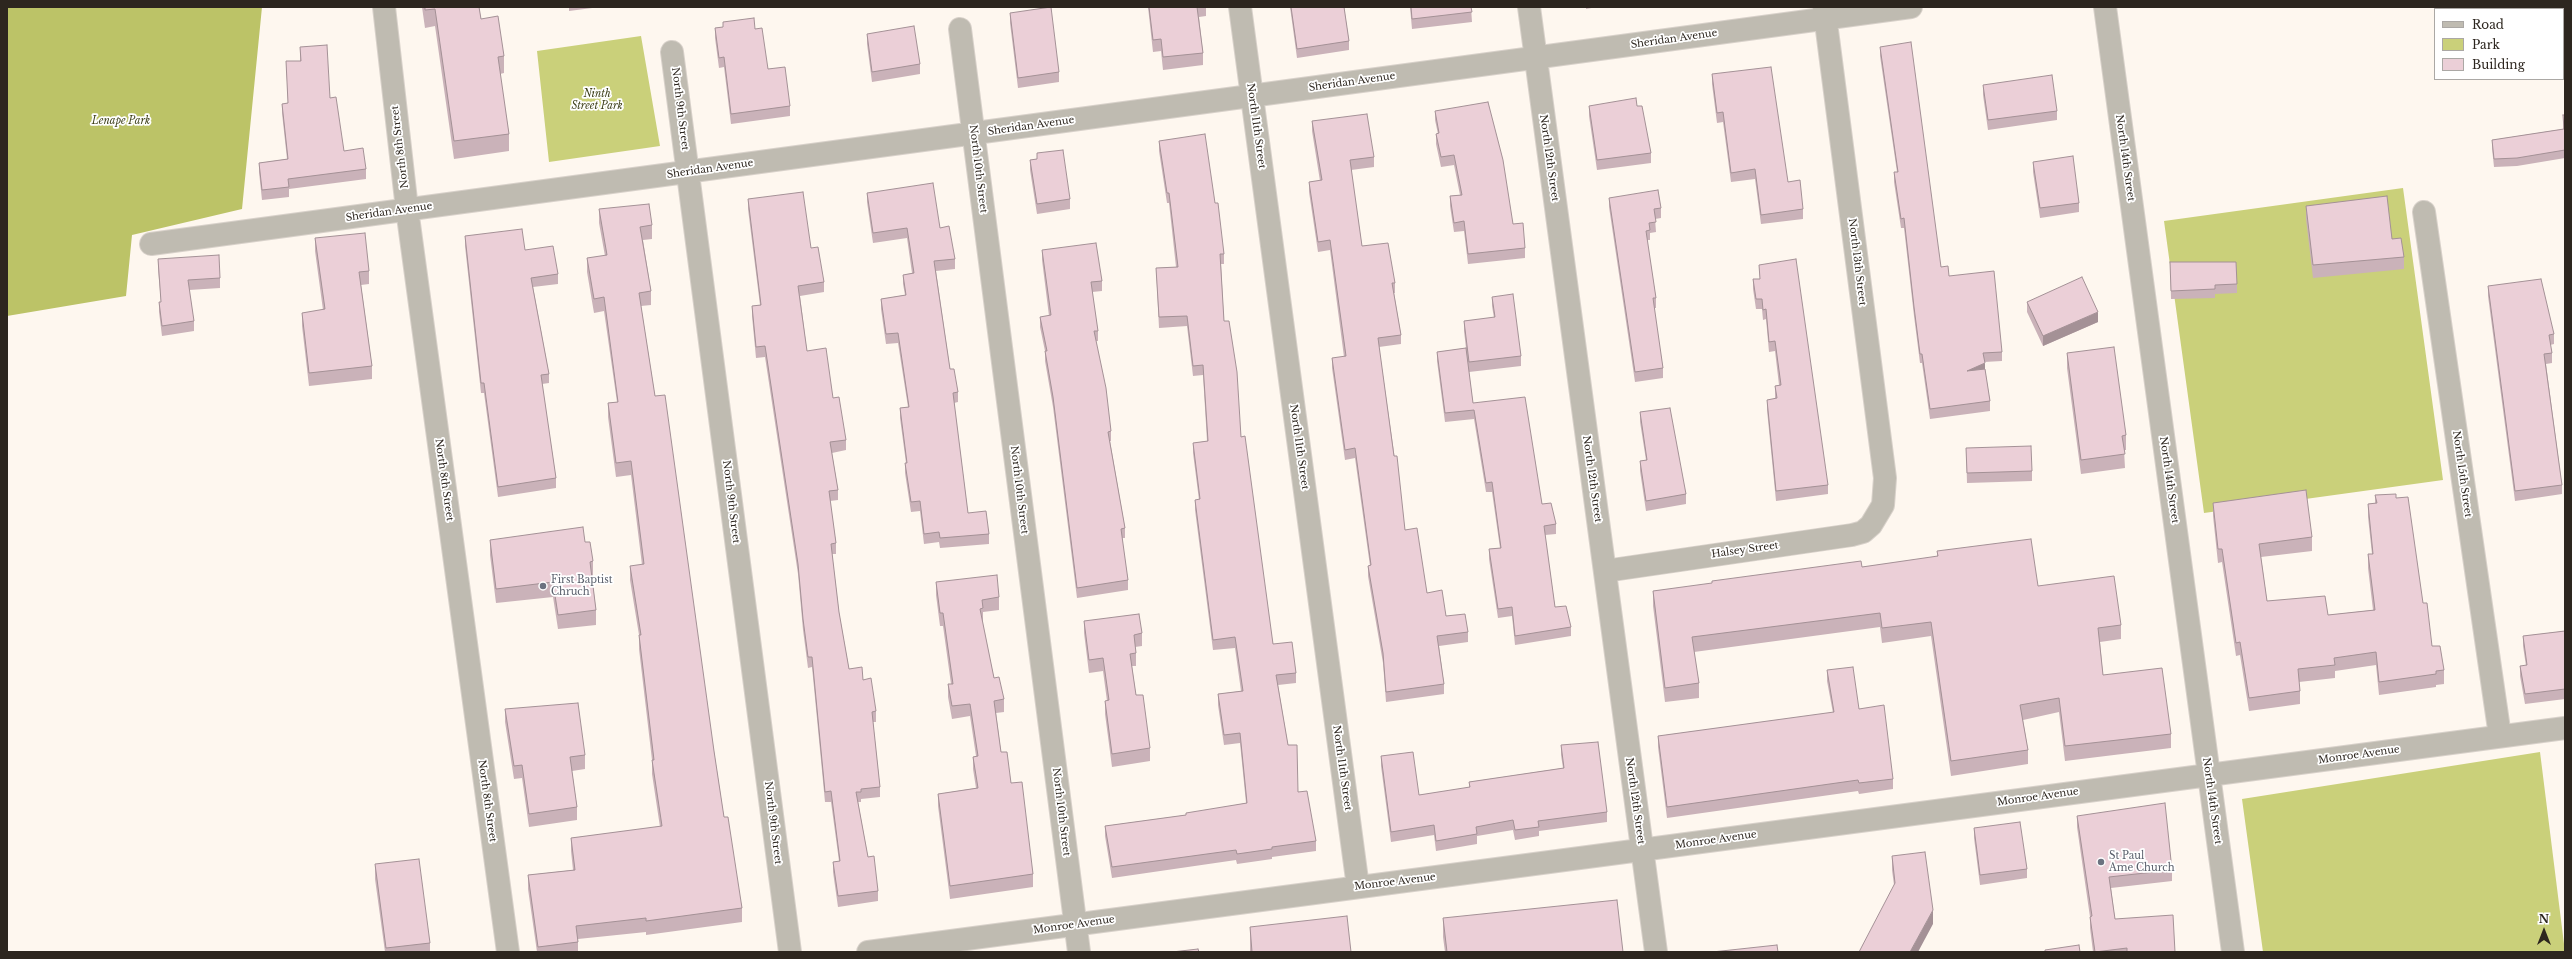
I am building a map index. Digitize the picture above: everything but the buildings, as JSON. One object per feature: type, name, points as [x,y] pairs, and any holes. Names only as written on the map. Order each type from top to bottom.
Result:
[{"type":"street","name":"North 8th Street","points":[[384,7],[407,209],[508,952]]},
{"type":"street","name":"North 11th Street","points":[[1240,7],[1358,887]]},
{"type":"street","name":"North 12th Street","points":[[1529,7],[1656,952]]},
{"type":"street","name":"Sheridan Avenue","points":[[151,244],[1536,58],[1825,13],[1911,7]]},
{"type":"street","name":"North 14th Street","points":[[2105,7],[2233,952]]},
{"type":"street","name":"North 13th Street","points":[[1825,13],[1885,478],[1885,492],[1878,516]]},
{"type":"street","name":"North 10th Street","points":[[960,28],[1079,952]]},
{"type":"street","name":"North 9th Street","points":[[672,52],[790,952]]},
{"type":"street","name":"North 15th Street","points":[[2424,212],[2500,736]]},
{"type":"street","name":"Halsey Street","points":[[1605,571],[1852,535],[1863,532],[1878,516]]},
{"type":"street","name":"Monroe Avenue","points":[[868,952],[2565,728]]},
{"type":"green space","name":"Lenape Park","points":[[7,7],[262,7],[242,209],[132,235],[126,296],[7,316]]},
{"type":"green space","name":"Ninth Street Park","points":[[641,36],[660,146],[549,162],[537,51]]},
{"type":"green space","points":[[2403,188],[2443,480],[2204,513],[2164,221]]},
{"type":"green space","points":[[2540,752],[2565,952],[2263,952],[2242,799]]},
{"type":"place","name":"First Baptist Chruch","points":[[543,586]]},
{"type":"place","name":"St Paul Ame Church","points":[[2101,862]]}]
